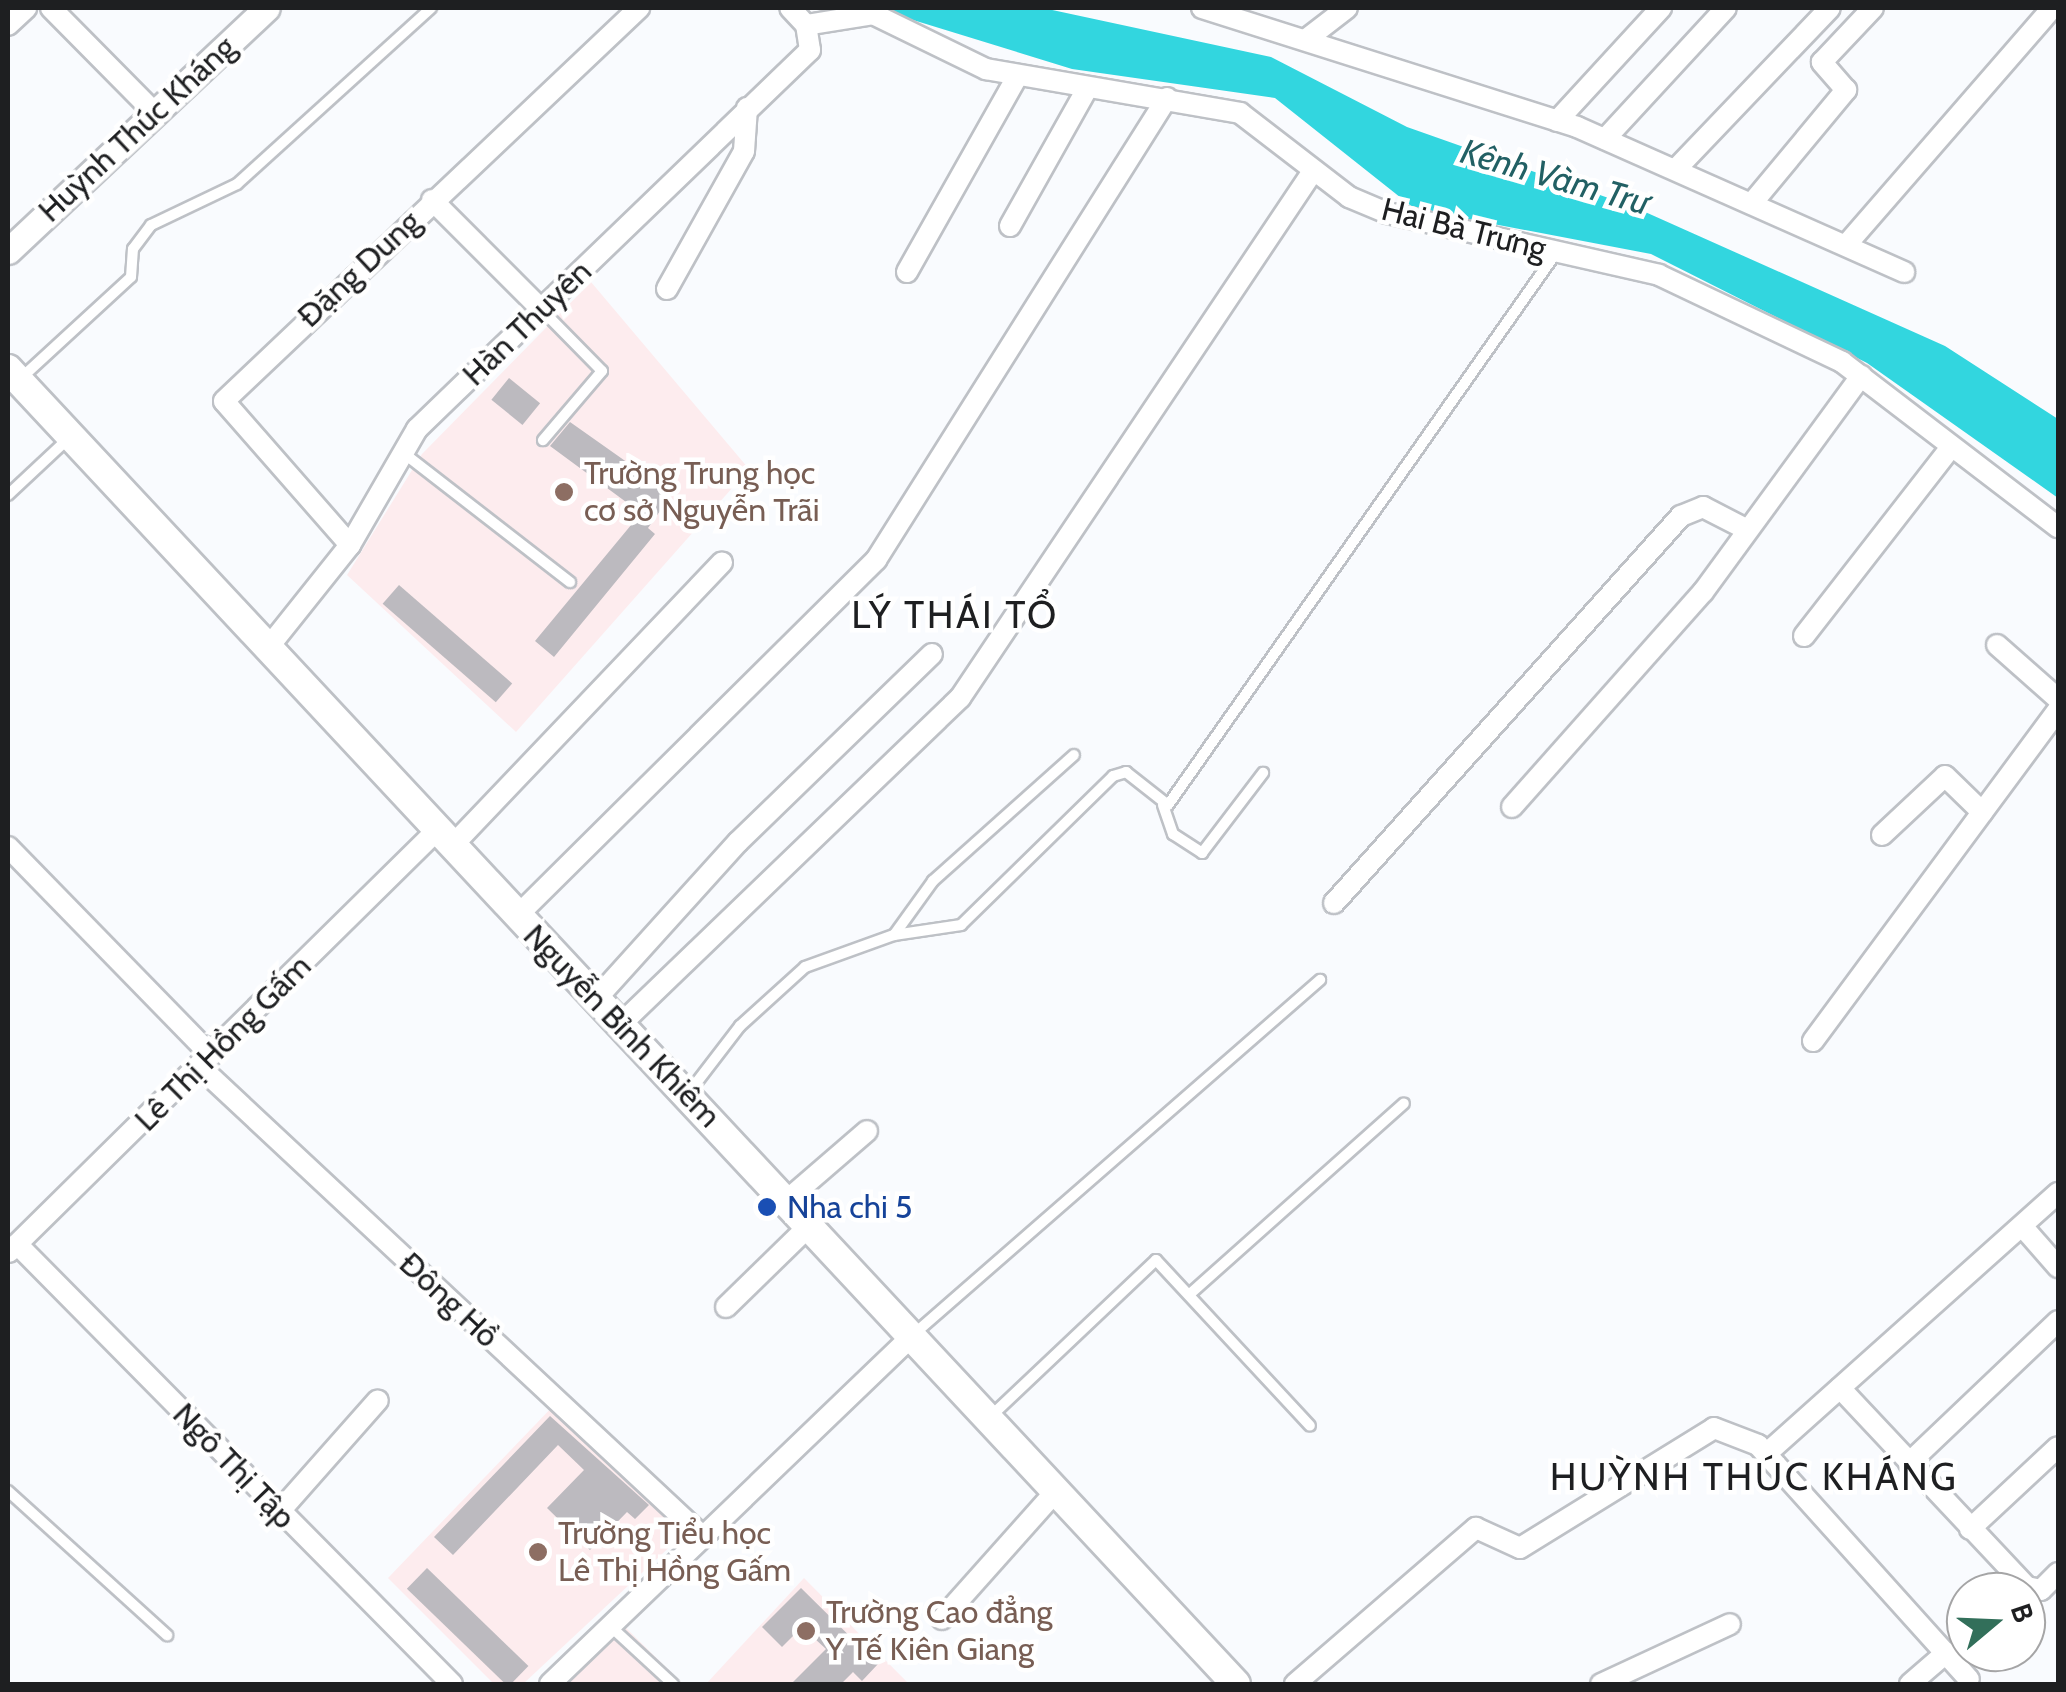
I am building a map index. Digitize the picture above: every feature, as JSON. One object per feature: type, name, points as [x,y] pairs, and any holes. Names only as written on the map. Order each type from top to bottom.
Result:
[{"type":"main road","name":"Nguyễn Bỉnh Khiêm","points":[[13,375],[1236,1684]]},
{"type":"street","points":[[8,25],[26,8]]},
{"type":"street","points":[[50,8],[155,113]]},
{"type":"street","name":"Huỳnh Thúc Kháng","points":[[8,251],[266,8]]},
{"type":"street","name":"Đặng Dung","points":[[350,546],[224,401],[639,8]]},
{"type":"street","points":[[790,8],[806,24]]},
{"type":"street","points":[[1202,8],[1308,38],[1605,139],[1904,272]]},
{"type":"street","points":[[1308,38],[1347,8]]},
{"type":"street","points":[[1557,121],[1661,8]]},
{"type":"street","points":[[1605,139],[1726,8]]},
{"type":"street","points":[[1677,168],[1830,8]]},
{"type":"street","points":[[1752,202],[1846,90],[1822,62],[1873,8]]},
{"type":"street","points":[[1847,244],[2052,8]]},
{"type":"street","name":"Hai Bà Trưng","points":[[806,24],[873,14],[956,60],[1017,77],[1167,98],[1240,113],[1313,171],[1386,213],[1659,275],[1861,376],[2058,527]]},
{"type":"street","name":"Hàn Thuyên","points":[[267,649],[350,546],[400,451],[810,50],[806,24]]},
{"type":"street","points":[[907,272],[1017,77]]},
{"type":"street","points":[[1010,226],[1087,89]]},
{"type":"street","points":[[517,916],[854,586],[1167,98]]},
{"type":"street","points":[[668,290],[744,152],[748,108]]},
{"type":"street","points":[[620,1024],[960,698],[1313,171]]},
{"type":"street","points":[[432,200],[542,309]]},
{"type":"street","points":[[1512,807],[1703,592],[1742,528],[1861,376]]},
{"type":"street","points":[[1804,636],[1951,446]]},
{"type":"street","points":[[1334,903],[1681,516],[1703,507],[1742,528]]},
{"type":"street","name":"Lê Thị Hồng Gấm","points":[[11,1244],[443,839],[722,562]]},
{"type":"street","points":[[1996,645],[2058,699]]},
{"type":"street","points":[[596,999],[738,842],[932,654]]},
{"type":"street","points":[[1812,1041],[2058,710]]},
{"type":"street","points":[[1882,835],[1945,776],[1982,812]]},
{"type":"street","name":"Đông Hồ","points":[[8,847],[205,1061],[698,1532]]},
{"type":"street","points":[[786,1201],[867,1131]]},
{"type":"street","points":[[1766,1454],[2058,1193]]},
{"type":"street","points":[[726,1306],[809,1226]]},
{"type":"street","points":[[2022,1226],[2058,1268]]},
{"type":"street","name":"Ngô Thị Tập","points":[[11,1244],[452,1684]]},
{"type":"street","points":[[1910,1463],[2058,1321]]},
{"type":"street","points":[[550,1684],[698,1532],[912,1336]]},
{"type":"street","points":[[1840,1388],[2027,1587],[2041,1590],[2058,1573]]},
{"type":"street","points":[[279,1512],[378,1400]]},
{"type":"street","points":[[1295,1684],[1476,1528],[1520,1548],[1714,1428],[1734,1430],[1766,1454],[1946,1653],[1910,1684]]},
{"type":"street","points":[[1970,1529],[2058,1447]]},
{"type":"street","points":[[942,1619],[1056,1491]]},
{"type":"street","points":[[1601,1684],[1730,1624]]},
{"type":"street","points":[[1963,1672],[1969,1679]]},
{"type":"lane","points":[[13,375],[131,277],[133,249],[152,226],[237,184],[432,8]]},
{"type":"lane","points":[[1163,805],[1556,253]]},
{"type":"lane","points":[[542,309],[602,371],[543,440]]},
{"type":"lane","points":[[8,495],[70,436]]},
{"type":"lane","points":[[400,451],[570,582]]},
{"type":"lane","points":[[894,934],[933,881],[1074,755]]},
{"type":"lane","points":[[687,1095],[740,1026],[805,967],[894,934],[962,925],[1113,776],[1126,772],[1163,805],[1174,834],[1202,853],[1264,773]]},
{"type":"lane","points":[[912,1336],[1320,980]]},
{"type":"lane","points":[[1191,1292],[1404,1104]]},
{"type":"lane","points":[[989,1419],[1150,1263],[1163,1261],[1310,1426]]},
{"type":"lane","points":[[8,1491],[167,1635]]},
{"type":"lane","points":[[608,1624],[673,1684]]},
{"type":"shaded area","name":"Trường Trung học cơ sở Nguyễn Trãi","points":[[591,282],[749,469],[516,732],[347,575],[422,454]]},
{"type":"shaded area","name":"Trường Tiểu học Lê Thị Hồng Gấm","points":[[558,1401],[691,1527],[523,1684],[494,1684],[388,1578]]},
{"type":"shaded area","name":"Trường Cao đẳng Y Tế Kiên Giang","points":[[804,1578],[909,1684],[706,1684]]},
{"type":"shaded area","points":[[624,1626],[683,1684],[566,1684]]},
{"type":"water","points":[[874,8],[1043,8],[1271,57],[1407,127],[1634,207],[1945,346],[2058,419],[2058,498],[1867,363],[1651,254],[1415,209],[1275,98],[1072,69]]},
{"type":"building","points":[[509,378],[540,403],[522,425],[491,400]]},
{"type":"building","points":[[570,422],[672,494],[648,528],[655,534],[554,657],[535,641],[641,513],[550,446]]},
{"type":"building","points":[[399,585],[512,683],[496,702],[383,604]]},
{"type":"building","points":[[550,1416],[649,1505],[635,1519],[627,1512],[590,1550],[547,1508],[584,1470],[558,1445],[453,1555],[434,1537]]},
{"type":"building","points":[[427,1568],[528,1666],[511,1684],[505,1684],[407,1589]]},
{"type":"building","points":[[801,1588],[878,1664],[862,1681],[853,1672],[841,1684],[791,1684],[826,1649],[802,1627],[782,1647],[762,1627]]},
{"type":"place","name":"Trường Trung học cơ sở Nguyễn Trãi","points":[[564,492]]},
{"type":"place","name":"Nha chi 5","points":[[767,1207]]},
{"type":"place","name":"Trường Tiểu học Lê Thị Hồng Gấm","points":[[538,1552]]},
{"type":"place","name":"Trường Cao đẳng Y Tế Kiên Giang","points":[[806,1631]]},
{"type":"district","name":"LÝ THÁI TỔ","points":[[955,615]]},
{"type":"district","name":"HUỲNH THÚC KHÁNG","points":[[1754,1477]]},
{"type":"water label","name":"Kênh Vàm Trư","points":[[1555,177]]}]
